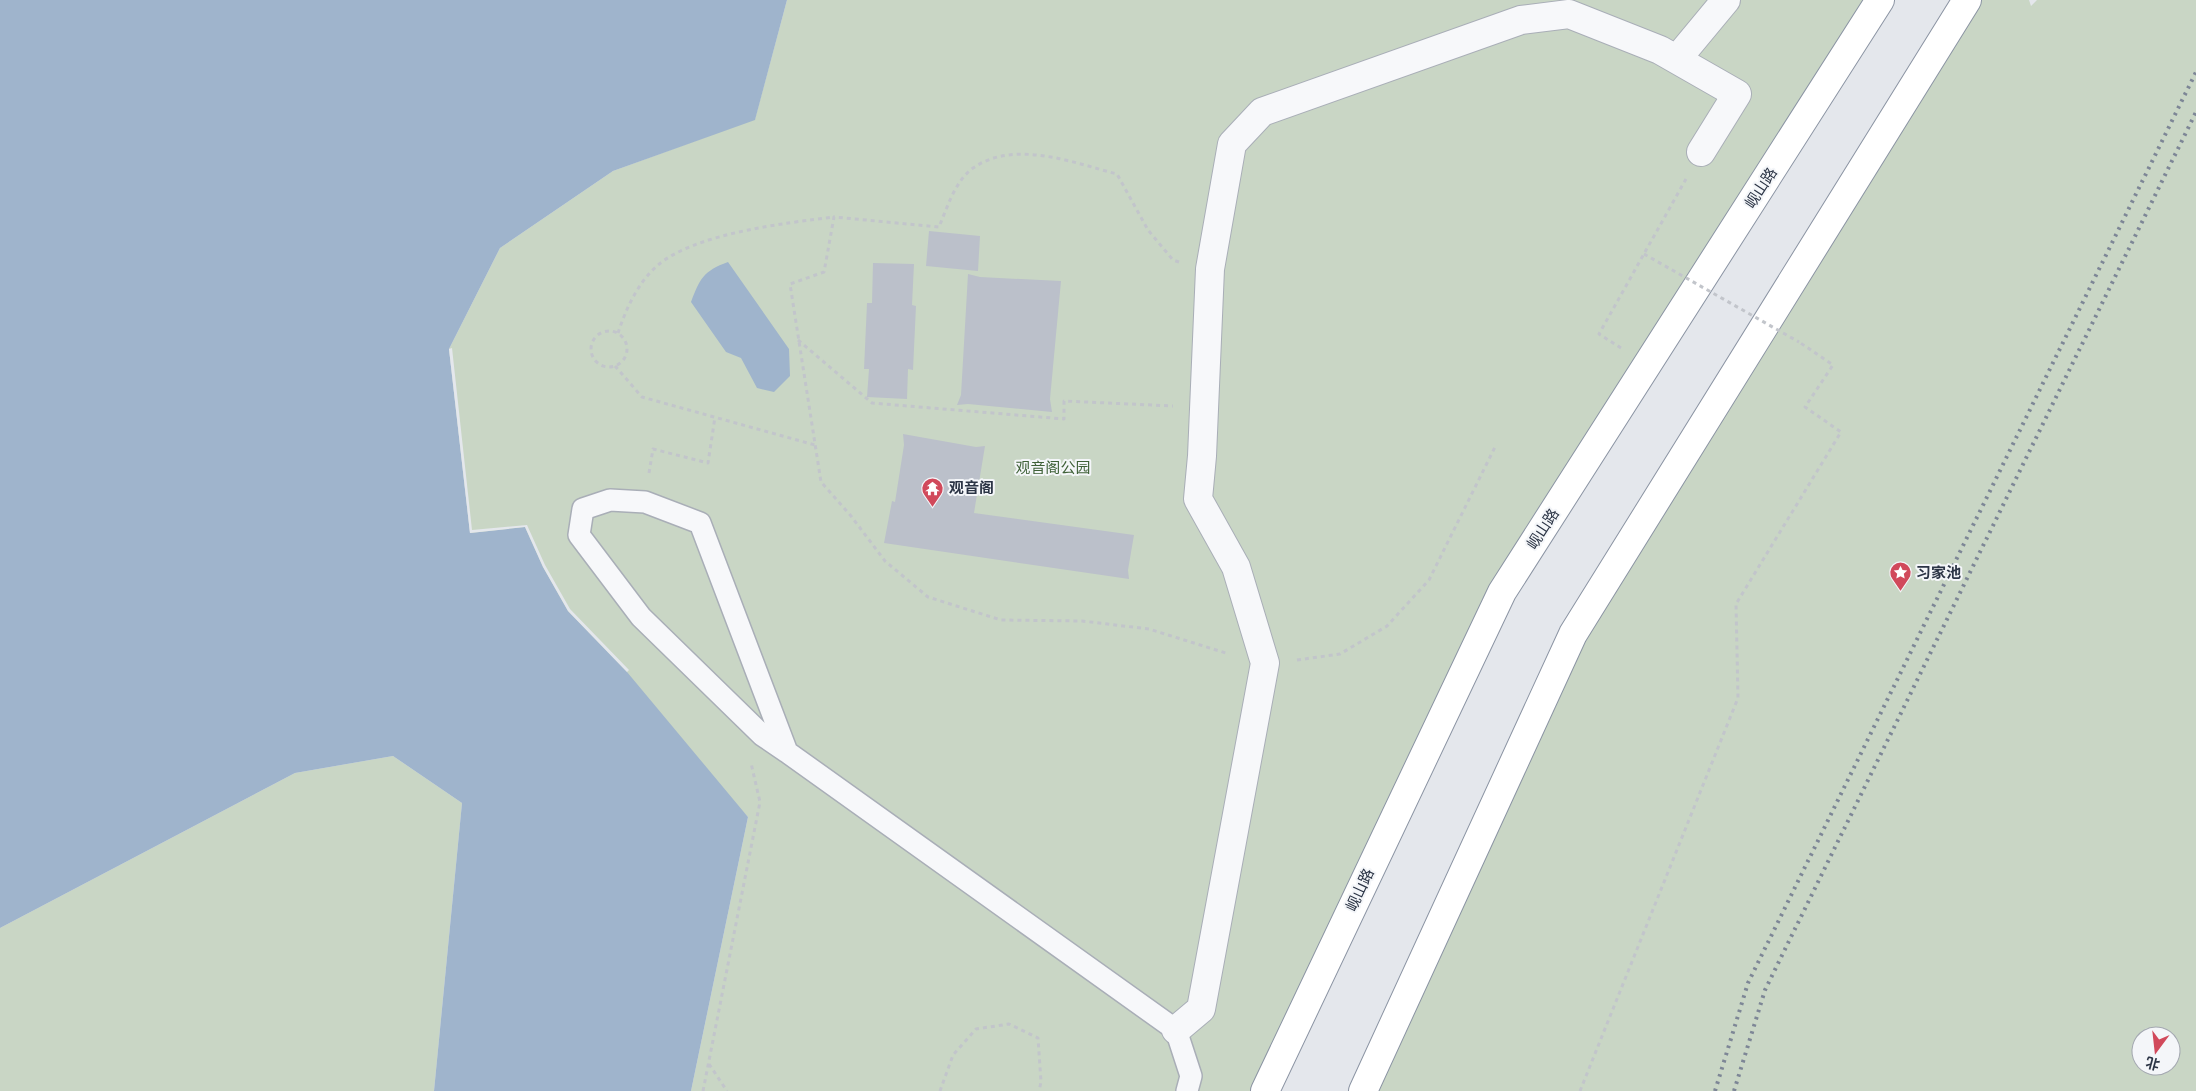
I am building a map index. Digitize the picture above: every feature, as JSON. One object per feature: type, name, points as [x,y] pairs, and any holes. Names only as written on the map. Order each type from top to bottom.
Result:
[{"type":"highway","name":"岘山路","points":[[1265,1091],[1502,592],[1880,0]]},
{"type":"highway","points":[[1363,1091],[1573,634],[1967,0]]},
{"type":"street","points":[[1677,59],[1726,0]]},
{"type":"street","points":[[1176,1030],[1202,1009],[1266,663],[1236,566],[1198,499],[1210,269],[1232,144],[1262,112],[1521,20],[1569,14],[1660,50],[1738,94],[1701,152]]},
{"type":"lane","points":[[787,752],[700,523],[645,502],[610,500],[584,509],[579,535],[640,617],[762,734],[787,752],[1176,1030],[1191,1076],[1187,1091]]},
{"type":"path","points":[[1599,334],[1701,152]]},
{"type":"path","points":[[618,333],[625,312],[642,284],[658,265],[689,246],[772,225],[834,217],[938,227],[955,190],[972,169],[990,160],[1019,154],[1053,157],[1117,174],[1148,230],[1172,260],[1210,269]]},
{"type":"path","points":[[834,217],[824,272],[790,284],[821,482],[851,516],[884,561],[928,597],[1001,620],[1082,621],[1149,629],[1191,644],[1266,663],[1340,654],[1387,626],[1429,580],[1495,447]]},
{"type":"path","points":[[1580,1091],[1738,698],[1736,604],[1841,432],[1805,407],[1833,365],[1799,342],[1644,254]]},
{"type":"path","points":[[612,331],[618,333],[627,347],[624,359],[615,366],[609,367],[598,364],[591,354],[592,342],[600,333],[612,331]]},
{"type":"path","points":[[798,340],[872,402],[1064,419],[1064,401],[1204,408]]},
{"type":"path","points":[[615,366],[642,397],[815,445]]},
{"type":"path","points":[[645,502],[653,449],[708,463],[714,417]]},
{"type":"path","points":[[704,1091],[760,802],[749,756]]},
{"type":"path","points":[[940,1091],[953,1055],[976,1029],[1010,1024],[1038,1038],[1041,1082],[1038,1091]]},
{"type":"path","points":[[709,1063],[727,1091]]},
{"type":"green space","name":"观音阁公园","points":[[787,0],[1880,0],[1502,592],[1265,1091],[691,1091],[748,817],[470,533],[449,349],[500,248],[613,171],[755,119]]},
{"type":"green space","name":"习家池","points":[[1967,0],[2029,0],[2031,6],[2037,0],[2196,0],[2196,1091],[1363,1091],[1553,677]]},
{"type":"green space","points":[[393,756],[462,803],[434,1091],[0,1091],[0,928],[295,773]]},
{"type":"water","points":[[0,0],[787,0],[755,120],[613,171],[500,248],[449,349],[470,533],[525,527],[543,567],[568,611],[627,672],[748,817],[691,1091],[434,1091],[462,803],[393,756],[295,773],[0,928]]},
{"type":"water","points":[[728,262],[789,349],[790,376],[774,392],[757,388],[741,358],[726,352],[691,302],[697,287],[704,277],[713,269]]},
{"type":"pier","points":[[452,348],[472,530],[527,525],[545,565],[570,609],[629,670],[627,672],[568,611],[543,567],[525,527],[470,533],[449,349]]},
{"type":"building","points":[[929,231],[980,236],[978,271],[926,266]]},
{"type":"building","points":[[873,263],[914,264],[912,305],[916,306],[913,370],[908,369],[907,399],[867,397],[869,369],[864,369],[867,303],[872,303]]},
{"type":"building","points":[[968,274],[980,277],[1061,281],[1050,399],[1052,412],[968,404],[957,405],[961,395]]},
{"type":"building","name":"观音阁","points":[[903,434],[976,447],[985,446],[974,513],[1134,535],[1128,570],[1129,579],[884,543],[892,501],[895,502],[904,445]]},
{"type":"railway","points":[[1715,1091],[1748,983],[2196,72]]},
{"type":"railway","points":[[1734,1091],[1765,990],[2196,112]]},
{"type":"place","name":"观音阁","points":[[933,507]]},
{"type":"place","name":"习家池","points":[[1900,592]]}]
